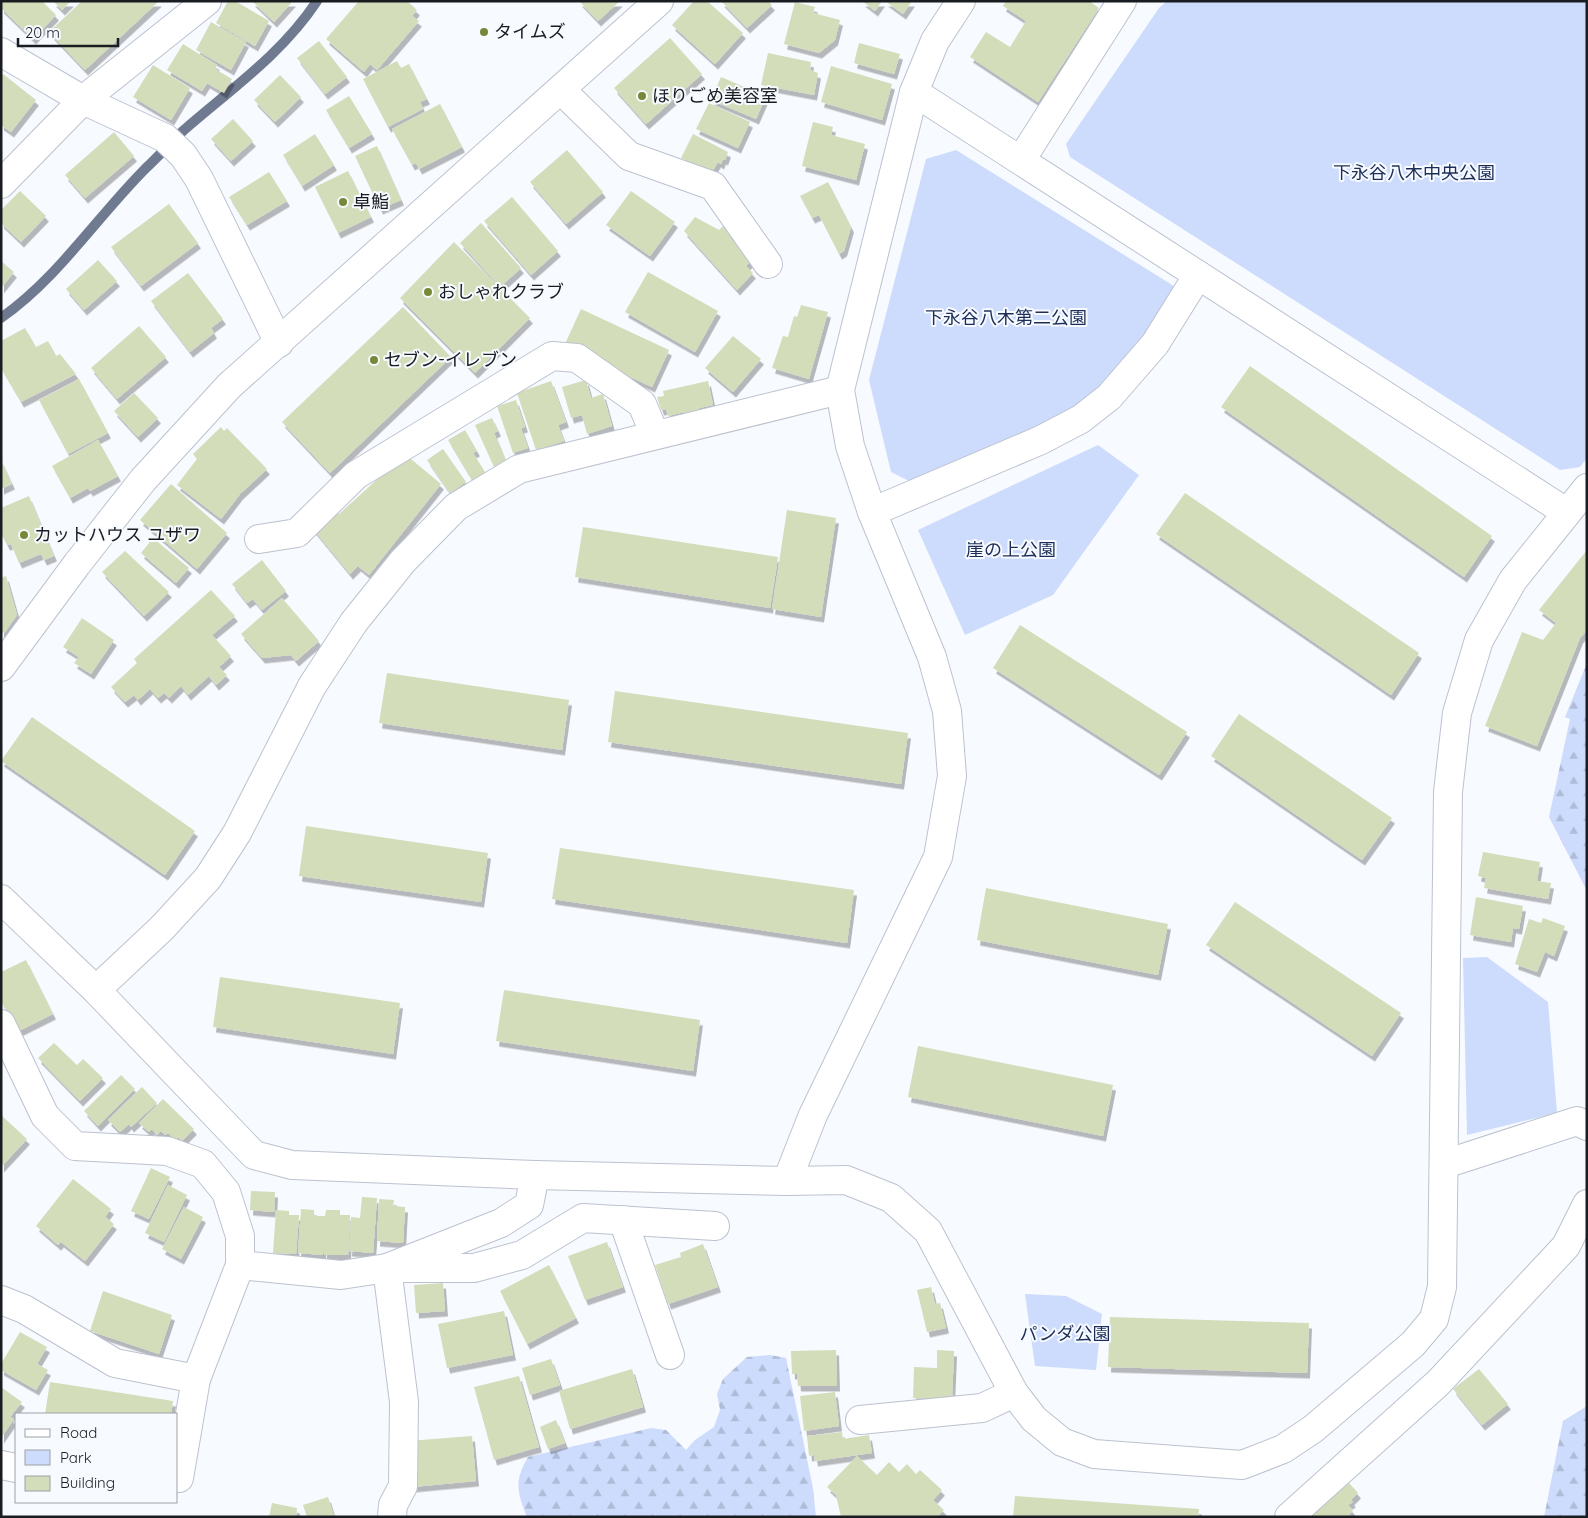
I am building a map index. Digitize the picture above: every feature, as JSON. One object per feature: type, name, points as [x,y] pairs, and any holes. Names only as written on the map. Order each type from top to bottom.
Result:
[{"type":"street","points":[[1,184],[83,100],[207,1]]},
{"type":"street","points":[[1,667],[77,564],[143,480],[229,386],[659,1]]},
{"type":"street","points":[[786,1181],[813,1115],[938,857],[952,776],[948,711],[932,657],[872,512],[850,446],[840,390],[914,92],[936,41],[961,1]]},
{"type":"street","points":[[1021,160],[1122,1]]},
{"type":"street","points":[[1,52],[83,100],[174,146],[199,179],[279,343]]},
{"type":"street","points":[[561,90],[629,156],[713,186],[768,264]]},
{"type":"street","points":[[914,92],[1566,512]]},
{"type":"street","points":[[872,512],[1041,440],[1081,420],[1109,397],[1155,344],[1198,275]]},
{"type":"street","points":[[258,539],[297,533],[356,475],[552,356],[577,358],[642,404],[655,435]]},
{"type":"street","points":[[96,990],[162,928],[208,878],[237,833],[312,686],[354,622],[402,561],[456,507],[519,469],[840,390]]},
{"type":"street","points":[[1,899],[96,990],[254,1155],[292,1165],[535,1175],[786,1181],[846,1180],[891,1198],[928,1231],[1014,1394],[1034,1419],[1062,1442],[1094,1454],[1242,1465],[1283,1449],[1313,1429],[1413,1344],[1434,1319],[1442,1287],[1445,1164],[1448,792],[1457,713],[1479,640],[1513,580],[1587,488]]},
{"type":"street","points":[[1,1024],[46,1116],[75,1146],[167,1151],[202,1164],[226,1192],[240,1236],[240,1265],[196,1379],[178,1478]]},
{"type":"street","points":[[1445,1164],[1576,1122],[1587,1126]]},
{"type":"street","points":[[388,1268],[501,1223],[529,1205],[535,1175]]},
{"type":"street","points":[[1289,1517],[1438,1383],[1566,1246],[1587,1204]]},
{"type":"street","points":[[240,1265],[341,1276],[388,1268],[474,1268],[522,1255],[583,1218],[715,1226]]},
{"type":"street","points":[[623,1220],[670,1355]]},
{"type":"street","points":[[388,1268],[404,1402],[403,1486],[393,1505],[392,1517]]},
{"type":"street","points":[[1,1300],[24,1309],[115,1363],[196,1379]]},
{"type":"street","points":[[860,1420],[982,1408],[1014,1394]]},
{"type":"street","points":[[1,1465],[15,1468]]},
{"type":"green space","name":"下永谷八木中央公園","points":[[1167,1],[1587,1],[1587,458],[1580,467],[1560,470],[1070,157],[1066,144],[1159,8]]},
{"type":"green space","name":"下永谷八木第二公園","points":[[956,150],[1177,288],[1125,365],[1077,415],[915,484],[891,472],[869,380],[926,159]]},
{"type":"green space","name":"崖の上公園","points":[[1098,445],[1139,475],[1053,595],[965,635],[918,530]]},
{"type":"green space","points":[[1587,663],[1587,891],[1549,817],[1570,719],[1565,717]]},
{"type":"green space","points":[[1487,957],[1548,1002],[1557,1113],[1467,1135],[1463,958]]},
{"type":"green space","name":"パンダ公園","points":[[1025,1294],[1066,1296],[1102,1314],[1096,1370],[1035,1366]]},
{"type":"green space","points":[[770,1355],[786,1358],[813,1488],[816,1517],[527,1517],[518,1487],[521,1473],[528,1457],[651,1428],[666,1430],[686,1450],[695,1440],[714,1427],[720,1410],[717,1394],[723,1379],[747,1357]]},
{"type":"green space","points":[[1587,1406],[1587,1517],[1544,1517],[1563,1421]]},
{"type":"building","points":[[1,1],[42,1],[56,15],[33,39],[1,8]]},
{"type":"building","points":[[53,1],[71,1],[62,10]]},
{"type":"building","points":[[82,1],[159,1],[85,70],[49,32]]},
{"type":"building","points":[[228,1],[235,1],[269,21],[255,46],[216,23]]},
{"type":"building","points":[[252,1],[293,1],[274,22]]},
{"type":"building","points":[[359,1],[407,1],[417,10],[412,16],[419,21],[377,70],[370,64],[364,72],[326,39]]},
{"type":"building","points":[[579,1],[620,1],[598,21]]},
{"type":"building","points":[[694,1],[707,1],[743,33],[715,64],[672,25]]},
{"type":"building","points":[[721,1],[768,1],[772,5],[747,28]]},
{"type":"building","points":[[862,1],[882,1],[875,11]]},
{"type":"building","points":[[885,1],[912,1],[903,14]]},
{"type":"building","points":[[1006,1],[1089,1],[1099,8],[1038,102],[970,57],[986,32],[1010,47],[1026,21],[1003,6]]},
{"type":"building","points":[[795,2],[815,7],[813,13],[840,20],[835,40],[819,53],[784,44]]},
{"type":"building","points":[[211,22],[246,42],[231,70],[196,50]]},
{"type":"building","points":[[670,38],[702,74],[646,124],[614,88]]},
{"type":"building","points":[[319,41],[347,77],[325,94],[297,58]]},
{"type":"building","points":[[859,43],[900,54],[894,74],[854,63]]},
{"type":"building","points":[[183,44],[217,65],[215,69],[232,79],[224,93],[207,83],[202,91],[167,70]]},
{"type":"building","points":[[768,53],[811,62],[810,70],[818,73],[814,95],[761,85]]},
{"type":"building","points":[[397,61],[401,68],[409,64],[427,99],[420,102],[423,109],[388,127],[363,79]]},
{"type":"building","points":[[153,65],[190,88],[171,120],[133,97]]},
{"type":"building","points":[[831,66],[892,84],[882,120],[821,102]]},
{"type":"building","points":[[3,74],[36,100],[11,132],[1,125],[1,77]]},
{"type":"building","points":[[280,75],[301,97],[275,122],[254,100]]},
{"type":"building","points":[[721,77],[766,96],[756,119],[711,100]]},
{"type":"building","points":[[349,96],[372,134],[349,148],[326,110]]},
{"type":"building","points":[[709,103],[750,122],[738,148],[696,129]]},
{"type":"building","points":[[440,104],[462,147],[419,169],[416,163],[412,165],[392,129]]},
{"type":"building","points":[[233,119],[253,141],[231,161],[211,139]]},
{"type":"building","points":[[813,122],[833,127],[831,135],[865,144],[856,180],[802,166]]},
{"type":"building","points":[[114,132],[134,156],[85,198],[65,175]]},
{"type":"building","points":[[315,134],[334,165],[302,186],[283,155]]},
{"type":"building","points":[[693,134],[728,152],[725,160],[723,159],[721,164],[718,162],[713,170],[710,169],[708,171],[681,158]]},
{"type":"building","points":[[377,146],[401,200],[380,209],[355,156]]},
{"type":"building","points":[[567,150],[603,192],[566,224],[530,182]]},
{"type":"building","points":[[348,171],[371,217],[338,233],[315,187]]},
{"type":"building","points":[[269,172],[287,201],[247,225],[229,197]]},
{"type":"building","points":[[828,182],[851,227],[844,251],[839,254],[819,215],[812,218],[800,196]]},
{"type":"building","points":[[20,191],[46,216],[21,242],[1,223],[1,210]]},
{"type":"building","points":[[631,191],[675,222],[650,256],[606,225]]},
{"type":"building","points":[[512,197],[558,251],[531,275],[484,221]]},
{"type":"building","points":[[169,204],[198,243],[141,286],[111,247]]},
{"type":"building","points":[[695,217],[719,230],[724,225],[733,237],[731,239],[751,261],[746,266],[753,273],[737,290],[684,231]]},
{"type":"building","points":[[481,223],[521,268],[500,287],[460,243]]},
{"type":"building","points":[[454,242],[530,318],[475,373],[400,298]]},
{"type":"building","points":[[98,260],[117,281],[84,310],[66,289]]},
{"type":"building","points":[[1,261],[14,272],[1,288]]},
{"type":"building","points":[[648,272],[718,311],[695,352],[625,312]]},
{"type":"building","points":[[188,273],[223,319],[211,328],[214,333],[190,352],[151,301]]},
{"type":"building","points":[[801,305],[828,312],[809,379],[772,368],[783,336],[788,337],[794,316],[797,317]]},
{"type":"building","points":[[403,307],[451,357],[330,473],[282,422]]},
{"type":"building","points":[[581,309],[669,350],[652,387],[564,346]]},
{"type":"building","points":[[139,326],[166,357],[117,399],[91,368]]},
{"type":"building","points":[[25,328],[36,347],[48,341],[56,356],[60,354],[76,374],[21,402],[1,368],[1,341]]},
{"type":"building","points":[[733,336],[761,359],[733,392],[705,368]]},
{"type":"building","points":[[1250,366],[1492,536],[1464,577],[1221,407]]},
{"type":"building","points":[[79,379],[108,433],[68,454],[39,400]]},
{"type":"building","points":[[586,380],[591,398],[603,394],[612,426],[587,434],[582,415],[571,418],[562,387]]},
{"type":"building","points":[[551,381],[566,422],[558,425],[564,441],[536,450],[517,393]]},
{"type":"building","points":[[708,381],[713,405],[699,408],[700,414],[685,417],[684,412],[668,416],[666,409],[661,410],[657,397],[664,396],[663,391]]},
{"type":"building","points":[[134,393],[158,418],[138,437],[114,411]]},
{"type":"building","points":[[516,400],[525,427],[521,428],[528,448],[513,453],[497,406]]},
{"type":"building","points":[[492,418],[498,431],[494,433],[506,462],[494,467],[475,425]]},
{"type":"building","points":[[221,427],[224,431],[227,428],[267,469],[240,494],[221,519],[177,485],[197,459],[193,454]]},
{"type":"building","points":[[465,430],[477,451],[473,453],[485,472],[472,480],[448,440]]},
{"type":"building","points":[[98,440],[118,476],[90,491],[88,488],[70,498],[52,466]]},
{"type":"building","points":[[443,449],[466,482],[450,493],[427,460]]},
{"type":"building","points":[[405,454],[441,484],[369,575],[358,566],[350,574],[313,529],[330,507],[339,514]]},
{"type":"building","points":[[1,460],[12,484],[1,489]]},
{"type":"building","points":[[171,484],[227,533],[197,569],[140,520]]},
{"type":"building","points":[[1185,493],[1419,653],[1391,695],[1156,534]]},
{"type":"building","points":[[29,496],[54,556],[44,560],[41,554],[19,563],[11,544],[7,545],[1,533],[1,508]]},
{"type":"building","points":[[787,510],[836,518],[821,617],[772,609]]},
{"type":"building","points":[[583,527],[778,557],[770,608],[575,577]]},
{"type":"building","points":[[153,538],[189,568],[176,583],[141,553]]},
{"type":"building","points":[[1587,550],[1587,630],[1580,638],[1537,746],[1485,726],[1522,632],[1543,640],[1556,623],[1539,610]]},
{"type":"building","points":[[125,551],[169,592],[144,616],[102,572]]},
{"type":"building","points":[[262,560],[286,591],[262,610],[253,599],[247,603],[232,584]]},
{"type":"building","points":[[6,576],[17,615],[5,632],[1,633],[1,578]]},
{"type":"building","points":[[211,590],[235,616],[212,635],[231,656],[219,667],[227,675],[216,685],[209,676],[188,695],[181,686],[169,698],[164,693],[158,698],[150,689],[138,700],[134,695],[125,702],[111,687],[137,663],[134,659]]},
{"type":"building","points":[[282,598],[319,641],[296,661],[291,655],[262,658],[241,634]]},
{"type":"building","points":[[82,618],[114,640],[91,674],[74,663],[79,657],[63,647]]},
{"type":"building","points":[[1020,625],[1187,732],[1159,775],[993,668]]},
{"type":"building","points":[[387,673],[569,700],[562,750],[379,723]]},
{"type":"building","points":[[615,691],[908,733],[901,784],[608,742]]},
{"type":"building","points":[[1239,714],[1392,818],[1362,860],[1211,756]]},
{"type":"building","points":[[32,717],[195,831],[165,875],[1,761]]},
{"type":"building","points":[[306,826],[488,853],[481,902],[299,876]]},
{"type":"building","points":[[560,848],[854,890],[847,943],[552,899]]},
{"type":"building","points":[[1483,852],[1540,862],[1537,881],[1551,883],[1548,899],[1484,888],[1486,878],[1478,876]]},
{"type":"building","points":[[986,888],[1168,924],[1158,975],[977,940]]},
{"type":"building","points":[[1476,897],[1523,906],[1519,929],[1513,928],[1511,942],[1470,935]]},
{"type":"building","points":[[1235,902],[1401,1013],[1372,1056],[1206,945]]},
{"type":"building","points":[[1543,918],[1565,926],[1554,956],[1545,952],[1537,972],[1515,964],[1529,919],[1541,923]]},
{"type":"building","points":[[26,960],[53,1014],[17,1032],[1,1001],[1,972]]},
{"type":"building","points":[[220,977],[400,1003],[393,1054],[213,1027]]},
{"type":"building","points":[[504,990],[700,1020],[693,1071],[496,1041]]},
{"type":"building","points":[[54,1043],[77,1065],[83,1059],[103,1078],[80,1101],[38,1058]]},
{"type":"building","points":[[918,1046],[1113,1085],[1103,1136],[908,1097]]},
{"type":"building","points":[[121,1075],[135,1089],[98,1126],[84,1111]]},
{"type":"building","points":[[142,1087],[157,1103],[131,1127],[129,1124],[120,1132],[108,1120]]},
{"type":"building","points":[[163,1099],[194,1129],[182,1141],[178,1137],[176,1140],[168,1133],[165,1135],[161,1131],[157,1135],[152,1129],[149,1132],[139,1123]]},
{"type":"building","points":[[1,1115],[27,1139],[1,1167]]},
{"type":"building","points":[[151,1168],[170,1177],[149,1219],[131,1211]]},
{"type":"building","points":[[73,1179],[111,1209],[105,1217],[114,1224],[85,1261],[61,1242],[58,1245],[36,1226]]},
{"type":"building","points":[[168,1185],[187,1195],[164,1242],[145,1233]]},
{"type":"building","points":[[251,1191],[275,1192],[274,1212],[250,1210]]},
{"type":"building","points":[[362,1197],[377,1198],[373,1253],[349,1251],[351,1217],[360,1218]]},
{"type":"building","points":[[379,1199],[394,1200],[393,1206],[405,1207],[403,1243],[377,1241]]},
{"type":"building","points":[[184,1207],[203,1217],[181,1259],[162,1249]]},
{"type":"building","points":[[301,1209],[314,1210],[314,1216],[325,1216],[326,1210],[340,1210],[340,1215],[350,1215],[348,1255],[324,1255],[324,1232],[323,1255],[298,1253]]},
{"type":"building","points":[[276,1210],[289,1211],[289,1215],[299,1215],[296,1254],[273,1253]]},
{"type":"building","points":[[607,1242],[623,1287],[585,1300],[568,1256]]},
{"type":"building","points":[[703,1244],[718,1287],[668,1304],[655,1265],[681,1257],[680,1253]]},
{"type":"building","points":[[549,1265],[576,1318],[527,1344],[500,1291]]},
{"type":"building","points":[[443,1283],[445,1311],[416,1313],[414,1285]]},
{"type":"building","points":[[931,1287],[935,1304],[940,1303],[946,1328],[927,1332],[917,1290]]},
{"type":"building","points":[[103,1291],[172,1315],[159,1354],[90,1331]]},
{"type":"building","points":[[504,1311],[513,1355],[447,1368],[438,1324]]},
{"type":"building","points":[[1110,1317],[1309,1323],[1307,1373],[1108,1367]]},
{"type":"building","points":[[20,1332],[47,1347],[37,1364],[48,1370],[36,1390],[1,1370],[1,1364]]},
{"type":"building","points":[[836,1350],[837,1386],[798,1386],[797,1374],[792,1374],[791,1351]]},
{"type":"building","points":[[937,1350],[954,1351],[952,1399],[913,1398],[914,1367],[937,1368]]},
{"type":"building","points":[[551,1359],[560,1385],[530,1395],[522,1368]]},
{"type":"building","points":[[632,1369],[643,1407],[570,1429],[559,1391]]},
{"type":"building","points":[[1479,1369],[1508,1404],[1482,1425],[1453,1389]]},
{"type":"building","points":[[519,1376],[539,1447],[494,1460],[474,1387]]},
{"type":"building","points":[[50,1382],[173,1401],[171,1413],[45,1413]]},
{"type":"building","points":[[1,1387],[22,1402],[10,1417],[14,1419],[1,1438]]},
{"type":"building","points":[[835,1392],[839,1426],[804,1431],[800,1396]]},
{"type":"building","points":[[556,1420],[565,1443],[548,1449],[540,1427]]},
{"type":"building","points":[[842,1432],[843,1439],[869,1435],[872,1453],[815,1461],[814,1455],[809,1456],[807,1436]]},
{"type":"building","points":[[472,1436],[476,1481],[412,1487],[408,1441]]},
{"type":"building","points":[[857,1456],[877,1475],[889,1462],[899,1472],[907,1464],[916,1474],[920,1470],[942,1490],[933,1500],[944,1510],[937,1517],[841,1517],[836,1495],[827,1487]]},
{"type":"building","points":[[1349,1483],[1358,1493],[1351,1500],[1353,1502],[1348,1505],[1353,1511],[1349,1514],[1351,1517],[1309,1517]]},
{"type":"building","points":[[1015,1496],[1199,1509],[1198,1517],[1013,1517]]},
{"type":"building","points":[[328,1497],[334,1517],[307,1517],[303,1505]]},
{"type":"building","points":[[272,1503],[297,1508],[296,1517],[269,1517]]},
{"type":"waterway","points":[[1,318],[41,285],[128,187],[179,135],[255,70],[288,38],[317,1]]},
{"type":"place","name":"タイムズ","points":[[484,32]]},
{"type":"place","name":"ほりごめ美容室","points":[[642,96]]},
{"type":"place","name":"卓鮨","points":[[343,202]]},
{"type":"place","name":"おしゃれクラブ","points":[[428,292]]},
{"type":"place","name":"セブン-イレブン","points":[[374,360]]},
{"type":"place","name":"カットハウス ユザワ","points":[[24,535]]}]
